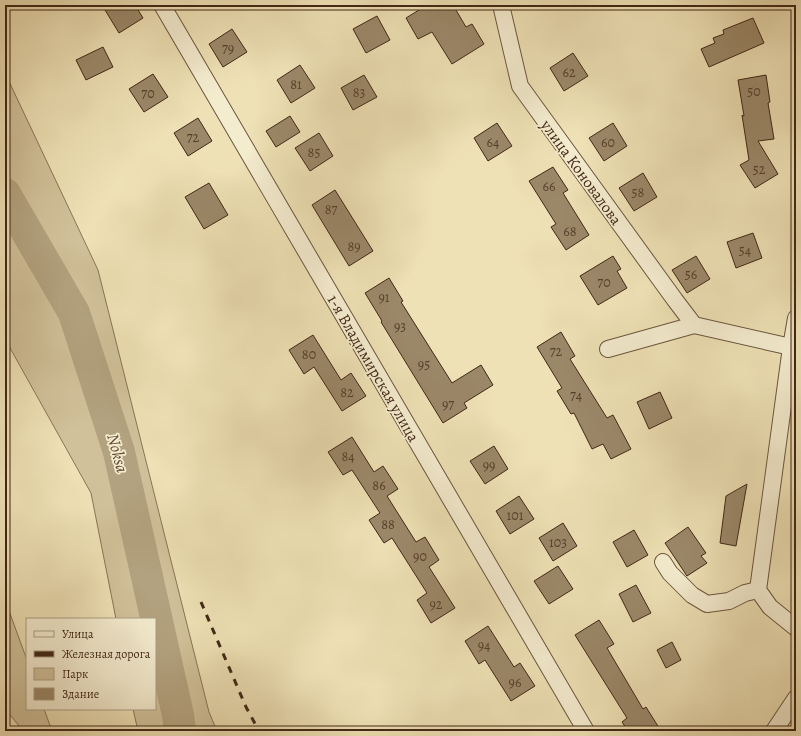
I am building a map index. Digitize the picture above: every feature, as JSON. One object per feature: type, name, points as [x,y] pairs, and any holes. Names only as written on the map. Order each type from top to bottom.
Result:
[{"type":"street","name":"1-я Владимирская улица","points":[[162,5],[586,731]]},
{"type":"street","name":"улица Коновалова","points":[[501,5],[520,86],[694,325]]},
{"type":"street","points":[[796,318],[758,590],[770,607],[796,628]]},
{"type":"street","points":[[608,349],[694,325],[791,347]]},
{"type":"street","points":[[663,562],[670,573],[692,595],[707,604],[729,601],[744,593],[758,590]]},
{"type":"street","points":[[774,731],[796,698]]},
{"type":"green space","points":[[5,73],[98,270],[209,712],[217,731],[138,731],[133,710],[156,710],[156,618],[116,618],[91,493],[5,339]]},
{"type":"green space","points":[[5,600],[26,657],[26,710],[44,710],[52,731],[23,731],[5,711]]},
{"type":"building","points":[[102,5],[135,5],[143,18],[119,33]]},
{"type":"building","points":[[416,5],[453,5],[466,27],[472,24],[484,44],[452,64],[432,32],[418,39],[406,18],[419,10]]},
{"type":"building","points":[[377,16],[390,40],[366,53],[353,29]]},
{"type":"building","points":[[753,18],[764,43],[709,67],[701,49],[715,43],[713,38],[724,34],[723,30]]},
{"type":"building","points":[[232,29],[247,52],[223,67],[209,44]]},
{"type":"building","points":[[103,47],[113,67],[86,80],[76,60]]},
{"type":"building","points":[[573,53],[588,76],[564,91],[550,68]]},
{"type":"building","points":[[300,65],[315,88],[291,103],[277,80]]},
{"type":"building","points":[[153,74],[168,97],[144,112],[129,89]]},
{"type":"building","points":[[364,75],[377,97],[353,110],[341,88]]},
{"type":"building","points":[[766,75],[770,102],[768,103],[774,139],[758,141],[778,174],[755,188],[740,165],[749,160],[738,80]]},
{"type":"building","points":[[290,116],[300,132],[276,147],[266,131]]},
{"type":"building","points":[[198,118],[212,141],[188,156],[174,133]]},
{"type":"building","points":[[497,123],[512,146],[488,161],[474,138]]},
{"type":"building","points":[[613,123],[627,146],[604,161],[589,138]]},
{"type":"building","points":[[319,133],[333,156],[310,171],[295,148]]},
{"type":"building","points":[[553,167],[568,190],[563,193],[589,235],[566,250],[551,227],[556,224],[529,181]]},
{"type":"building","points":[[643,173],[657,197],[634,211],[619,188]]},
{"type":"building","points":[[209,183],[228,215],[204,229],[185,197]]},
{"type":"building","points":[[335,190],[373,251],[349,266],[312,205]]},
{"type":"building","points":[[753,233],[762,258],[736,268],[727,242]]},
{"type":"building","points":[[613,256],[621,269],[617,271],[627,288],[598,305],[580,276]]},
{"type":"building","points":[[696,256],[710,279],[687,293],[672,270]]},
{"type":"building","points":[[389,278],[403,301],[401,302],[452,383],[481,365],[493,385],[464,403],[467,408],[443,423],[381,322],[382,321],[365,293]]},
{"type":"building","points":[[561,332],[575,356],[570,359],[607,418],[613,415],[631,449],[611,459],[603,444],[592,449],[574,413],[571,414],[557,391],[562,388],[537,347]]},
{"type":"building","points":[[313,335],[341,380],[351,373],[366,396],[342,411],[314,367],[304,374],[289,350]]},
{"type":"building","points":[[660,392],[672,418],[649,429],[637,402]]},
{"type":"building","points":[[352,437],[374,472],[383,466],[398,489],[387,496],[416,542],[425,537],[439,560],[429,567],[455,608],[431,623],[417,600],[427,593],[392,538],[384,543],[369,520],[380,513],[352,470],[343,475],[328,452]]},
{"type":"building","points":[[494,446],[508,469],[485,484],[470,461]]},
{"type":"building","points":[[747,484],[736,546],[720,543],[726,496]]},
{"type":"building","points":[[519,496],[534,519],[510,534],[496,511]]},
{"type":"building","points":[[563,523],[577,546],[553,561],[539,538]]},
{"type":"building","points":[[688,527],[706,553],[701,556],[707,563],[687,576],[665,543]]},
{"type":"building","points":[[634,530],[648,555],[627,567],[613,542]]},
{"type":"building","points":[[558,566],[573,589],[549,604],[534,581]]},
{"type":"building","points":[[636,585],[651,613],[633,622],[619,594]]},
{"type":"building","points":[[599,620],[614,644],[607,648],[643,709],[646,707],[661,731],[628,731],[622,722],[627,718],[575,635]]},
{"type":"building","points":[[488,626],[514,667],[520,663],[535,686],[511,701],[485,660],[479,664],[465,641]]},
{"type":"building","points":[[672,642],[681,660],[666,668],[657,650]]},
{"type":"waterway","name":"Noksa","points":[[5,194],[74,313],[119,452],[178,715],[180,731]]},
{"type":"railway","points":[[201,602],[246,707],[259,731]]}]
